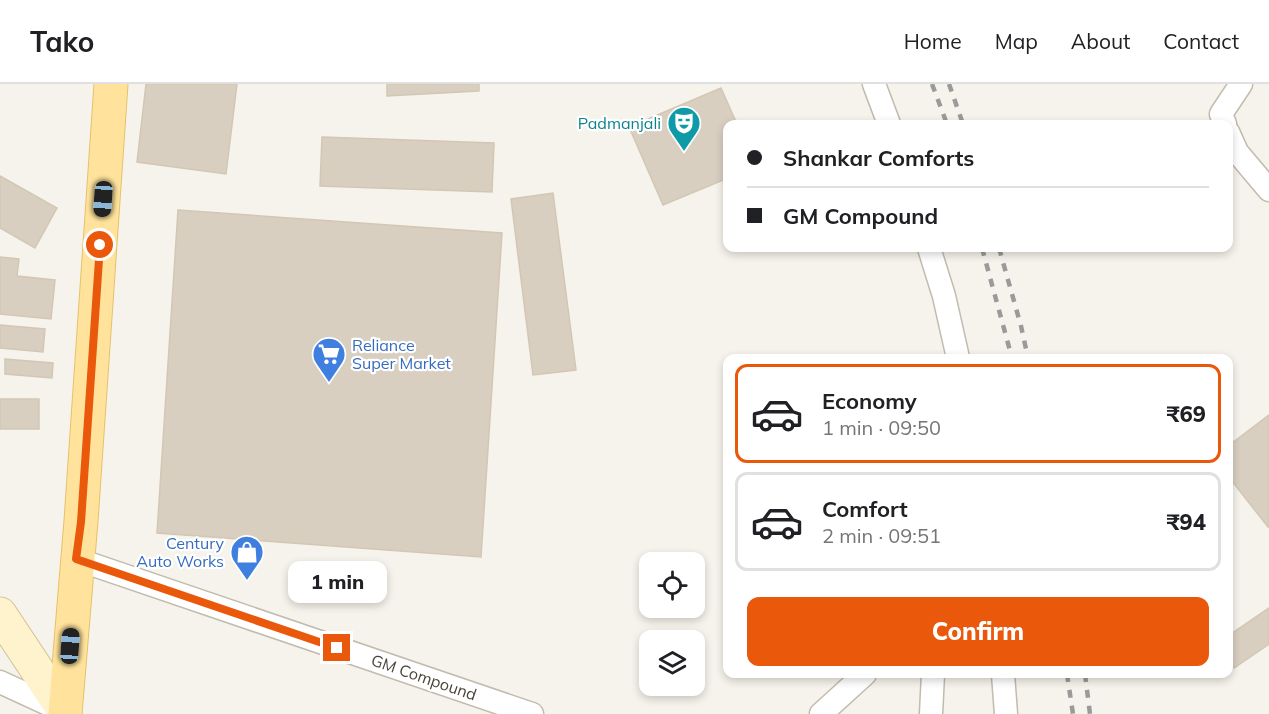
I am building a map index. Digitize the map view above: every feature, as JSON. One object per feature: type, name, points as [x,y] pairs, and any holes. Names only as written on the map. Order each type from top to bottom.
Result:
[{"type":"main road","points":[[68,713],[76,559],[81,522],[111,84]]},
{"type":"street","points":[[874,84],[888,120]]},
{"type":"street","points":[[1224,120],[1221,114],[1241,84]]},
{"type":"street","points":[[1233,144],[1236,152],[1269,190]]},
{"type":"street","points":[[930,252],[944,297],[957,354]]},
{"type":"street","name":"GM Compound","points":[[76,559],[532,714]]},
{"type":"street","points":[[0,614],[68,713]]},
{"type":"street","points":[[821,714],[862,678]]},
{"type":"street","points":[[931,714],[933,678]]},
{"type":"street","points":[[1003,678],[1006,714]]},
{"type":"street","points":[[0,682],[68,713]]},
{"type":"building","points":[[146,84],[237,84],[226,174],[137,162]]},
{"type":"building","points":[[387,84],[479,84],[479,91],[387,96]]},
{"type":"building","name":"Padmanjali","points":[[721,88],[735,120],[723,120],[723,180],[663,205],[629,127]]},
{"type":"building","points":[[322,137],[494,143],[492,192],[320,186]]},
{"type":"building","points":[[0,176],[57,208],[35,248],[0,228]]},
{"type":"building","points":[[553,193],[576,370],[533,375],[511,199]]},
{"type":"building","name":"Reliance Super Market","points":[[178,210],[502,233],[481,557],[157,533]]},
{"type":"building","points":[[0,257],[19,259],[17,276],[55,280],[51,319],[0,314]]},
{"type":"building","points":[[0,325],[45,329],[43,352],[0,348]]},
{"type":"building","points":[[5,359],[53,363],[52,378],[5,374]]},
{"type":"building","points":[[0,399],[39,399],[39,429],[0,429]]},
{"type":"building","points":[[1269,415],[1269,527],[1233,482],[1233,442]]},
{"type":"building","points":[[1269,608],[1269,644],[1234,668],[1233,633]]},
{"type":"railway","points":[[932,84],[946,120]]},
{"type":"railway","points":[[949,84],[962,120]]},
{"type":"railway","points":[[983,252],[1011,354]]},
{"type":"railway","points":[[1000,252],[1027,354]]},
{"type":"railway","points":[[1068,678],[1073,714]]},
{"type":"railway","points":[[1086,678],[1090,714]]},
{"type":"place","name":"Padmanjali","points":[[684,152]]},
{"type":"place","name":"Reliance Super Market","points":[[329,383]]},
{"type":"place","name":"Century Auto Works","points":[[247,581]]},
{"type":"route","points":[[100,245],[81,522],[76,559],[337,648]]}]
